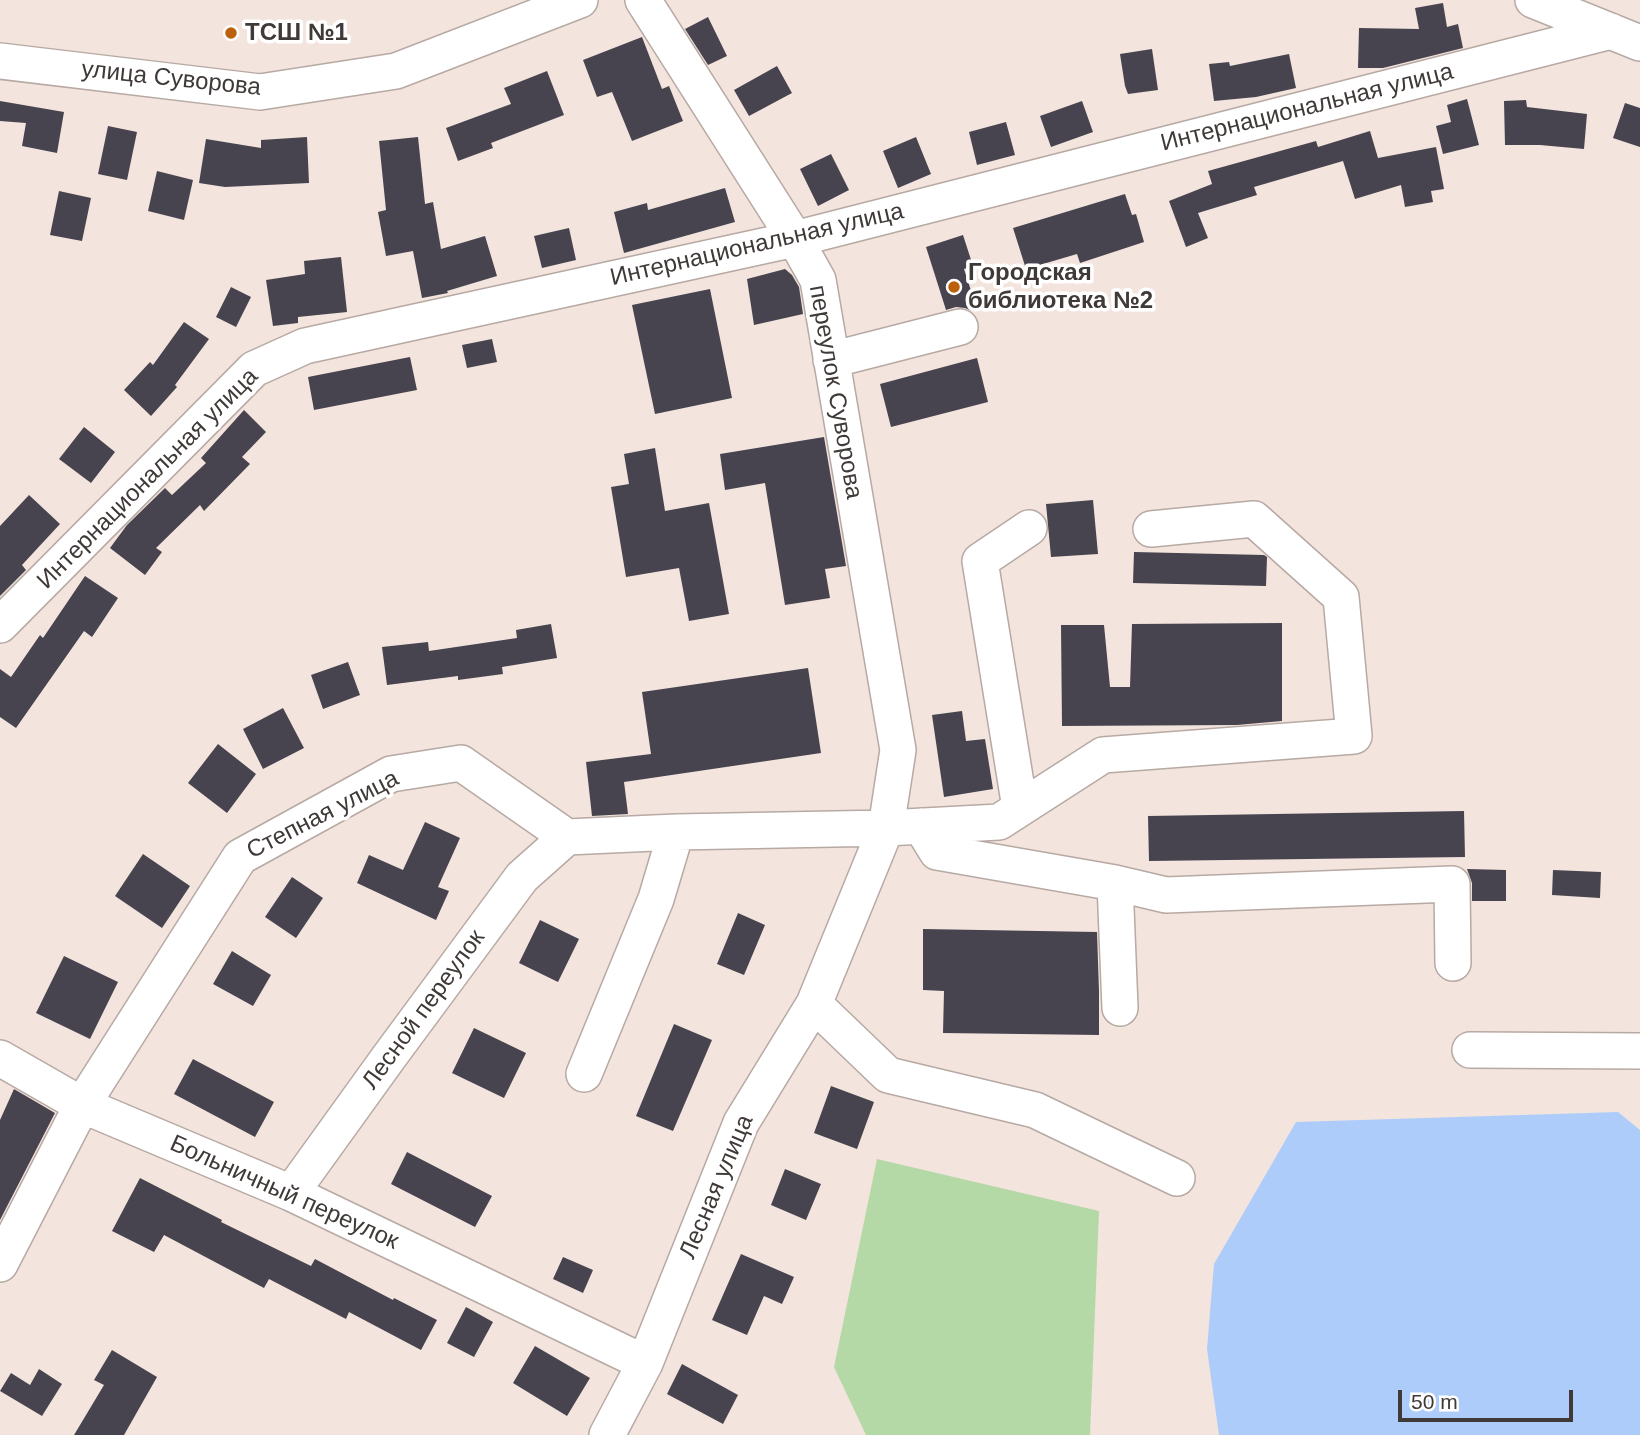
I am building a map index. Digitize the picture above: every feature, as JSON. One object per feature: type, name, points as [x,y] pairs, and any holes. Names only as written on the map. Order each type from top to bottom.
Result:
[{"type":"street","name":"улица Суворова","points":[[0,61],[260,92],[396,71],[580,0]]},
{"type":"street","name":"переулок Суворова","points":[[643,0],[795,239],[818,280],[898,750],[886,828]]},
{"type":"street","points":[[1533,0],[1625,37]]},
{"type":"street","name":"Интернациональная улица","points":[[0,625],[254,369],[305,346],[795,239],[1625,37]]},
{"type":"street","points":[[831,360],[960,327]]},
{"type":"street","points":[[567,837],[999,822],[1103,755],[1354,736],[1341,597],[1255,519],[1151,529]]},
{"type":"street","points":[[1020,808],[980,561],[1029,528]]},
{"type":"street","name":"Степная улица","points":[[82,1105],[240,857],[252,850],[391,774],[461,763],[567,837]]},
{"type":"street","points":[[921,826],[937,852],[1115,883],[1166,895],[1452,884],[1453,963]]},
{"type":"street","name":"Лесная улица","points":[[607,1435],[645,1363],[741,1123],[814,1004],[886,828]]},
{"type":"street","points":[[584,1074],[656,899],[676,832]]},
{"type":"street","name":"Лесной переулок","points":[[291,1193],[522,877],[567,837]]},
{"type":"street","points":[[1115,883],[1120,1008]]},
{"type":"street","points":[[814,1004],[888,1074],[1035,1110],[1177,1178]]},
{"type":"street","points":[[1471,1050],[1640,1051]]},
{"type":"street","name":"Больничный переулок","points":[[0,1058],[82,1105],[291,1193],[645,1363]]},
{"type":"street","points":[[0,1264],[82,1105]]},
{"type":"green space","points":[[877,1159],[1099,1211],[1090,1435],[866,1435],[834,1367]]},
{"type":"water","points":[[1618,1112],[1640,1130],[1640,1435],[1219,1435],[1207,1349],[1214,1264],[1296,1122]]},
{"type":"building","points":[[1443,3],[1447,27],[1458,24],[1463,48],[1383,68],[1358,68],[1359,28],[1419,29],[1415,8]]},
{"type":"building","points":[[708,17],[727,56],[708,65],[685,29]]},
{"type":"building","points":[[642,37],[662,89],[669,86],[683,121],[632,141],[612,92],[597,97],[583,60]]},
{"type":"building","points":[[1152,49],[1158,90],[1128,94],[1120,54]]},
{"type":"building","points":[[1289,54],[1296,88],[1256,97],[1214,101],[1209,64],[1229,62],[1230,66]]},
{"type":"building","points":[[777,66],[792,93],[749,116],[734,90]]},
{"type":"building","points":[[547,71],[564,115],[491,143],[493,148],[458,161],[446,128],[511,104],[504,88]]},
{"type":"building","points":[[1467,99],[1479,145],[1443,154],[1436,126],[1451,122],[1447,105]]},
{"type":"building","points":[[1526,100],[1527,107],[1587,114],[1584,149],[1505,145],[1504,101]]},
{"type":"building","points":[[0,101],[64,112],[57,153],[22,146],[26,123],[0,121]]},
{"type":"building","points":[[1082,101],[1093,132],[1051,147],[1040,116]]},
{"type":"building","points":[[1625,103],[1640,108],[1640,147],[1613,138]]},
{"type":"building","points":[[1006,122],[1015,155],[977,165],[969,132]]},
{"type":"building","points":[[108,126],[137,132],[127,180],[98,174]]},
{"type":"building","points":[[1370,131],[1378,158],[1436,147],[1444,189],[1431,191],[1433,202],[1405,207],[1401,185],[1355,199],[1343,161],[1254,187],[1257,195],[1198,213],[1208,238],[1186,247],[1169,201],[1212,184],[1208,171],[1316,141],[1318,147]]},
{"type":"building","points":[[307,137],[309,183],[225,187],[199,183],[206,139],[261,148],[261,140]]},
{"type":"building","points":[[418,137],[425,204],[433,202],[441,249],[485,236],[497,276],[447,291],[448,293],[422,298],[413,251],[386,256],[378,212],[386,210],[379,141]]},
{"type":"building","points":[[916,137],[931,174],[898,188],[883,151]]},
{"type":"building","points":[[831,154],[849,190],[818,206],[800,169]]},
{"type":"building","points":[[157,171],[193,180],[184,220],[148,211]]},
{"type":"building","points":[[725,188],[735,222],[624,253],[614,212],[647,203],[648,210]]},
{"type":"building","points":[[59,191],[91,198],[82,241],[50,235]]},
{"type":"building","points":[[1125,194],[1132,215],[1136,214],[1144,242],[1080,263],[1077,254],[1026,269],[1013,228]]},
{"type":"building","points":[[569,228],[576,260],[542,268],[534,236]]},
{"type":"building","name":"Городская библиотека №2","points":[[963,235],[973,266],[964,269],[977,309],[972,311],[956,307],[946,310],[926,247]]},
{"type":"building","points":[[341,257],[347,312],[298,317],[298,323],[273,326],[266,280],[305,274],[304,261]]},
{"type":"building","points":[[785,269],[799,287],[803,314],[754,325],[747,279]]},
{"type":"building","points":[[231,287],[251,297],[236,327],[216,317]]},
{"type":"building","points":[[710,289],[732,398],[655,414],[632,305]]},
{"type":"building","points":[[184,322],[209,339],[175,385],[177,387],[151,416],[124,390],[150,362],[153,365]]},
{"type":"building","points":[[492,339],[497,362],[467,368],[462,345]]},
{"type":"building","points":[[410,357],[417,390],[314,410],[308,377]]},
{"type":"building","points":[[977,358],[988,402],[891,427],[880,384]]},
{"type":"building","points":[[244,410],[266,432],[242,457],[250,464],[204,511],[200,505],[156,548],[162,552],[145,575],[110,548],[127,525],[165,488],[172,495],[206,463],[201,458]]},
{"type":"building","points":[[84,427],[115,452],[91,483],[59,459]]},
{"type":"building","points":[[824,437],[846,566],[825,569],[830,598],[785,605],[765,483],[725,490],[720,454]]},
{"type":"building","points":[[655,448],[665,511],[709,503],[729,614],[689,621],[679,568],[626,577],[611,487],[629,484],[624,454]]},
{"type":"building","points":[[29,495],[60,524],[22,565],[26,570],[0,596],[0,526]]},
{"type":"building","points":[[1093,500],[1098,554],[1051,557],[1046,504]]},
{"type":"building","points":[[1134,552],[1264,555],[1267,557],[1266,586],[1133,583]]},
{"type":"building","points":[[85,576],[118,598],[92,637],[84,631],[16,728],[0,717],[0,669],[11,677],[40,635],[43,638]]},
{"type":"building","points":[[1282,623],[1282,721],[1237,725],[1062,726],[1061,625],[1104,625],[1110,687],[1130,687],[1132,624]]},
{"type":"building","points":[[551,624],[557,658],[502,667],[503,674],[458,680],[458,676],[387,685],[382,647],[428,642],[429,651],[517,638],[516,630]]},
{"type":"building","points":[[348,662],[360,695],[323,709],[311,675]]},
{"type":"building","points":[[808,668],[821,753],[624,782],[628,814],[592,816],[586,762],[651,754],[642,692]]},
{"type":"building","points":[[283,708],[304,748],[263,769],[243,729]]},
{"type":"building","points":[[962,711],[966,741],[985,739],[993,789],[944,797],[932,715]]},
{"type":"building","points":[[218,744],[256,774],[227,813],[188,783]]},
{"type":"building","points":[[1464,811],[1465,857],[1149,861],[1148,816]]},
{"type":"building","points":[[425,822],[460,838],[438,887],[449,891],[436,920],[357,883],[369,855],[403,870]]},
{"type":"building","points":[[143,854],[190,886],[162,928],[115,896]]},
{"type":"building","points":[[1467,869],[1506,870],[1506,901],[1472,901],[1472,883]]},
{"type":"building","points":[[1553,870],[1601,872],[1600,898],[1552,895]]},
{"type":"building","points":[[292,877],[323,898],[296,938],[265,917]]},
{"type":"building","points":[[738,913],[765,925],[744,975],[717,964]]},
{"type":"building","points":[[540,920],[579,939],[558,982],[519,963]]},
{"type":"building","points":[[923,929],[1097,932],[1099,1035],[943,1033],[944,991],[923,990]]},
{"type":"building","points":[[232,951],[271,975],[253,1006],[213,984]]},
{"type":"building","points":[[64,956],[118,982],[90,1039],[36,1013]]},
{"type":"building","points":[[674,1024],[712,1040],[673,1131],[636,1116]]},
{"type":"building","points":[[474,1028],[526,1053],[504,1098],[452,1073]]},
{"type":"building","points":[[193,1059],[274,1102],[255,1137],[174,1094]]},
{"type":"building","points":[[831,1086],[874,1102],[857,1149],[814,1133]]},
{"type":"building","points":[[14,1089],[55,1113],[0,1220],[0,1120]]},
{"type":"building","points":[[407,1152],[492,1196],[475,1227],[391,1184]]},
{"type":"building","points":[[785,1169],[821,1184],[806,1220],[771,1205]]},
{"type":"building","points":[[140,1178],[311,1266],[315,1259],[437,1320],[421,1350],[349,1312],[346,1319],[269,1279],[264,1288],[164,1235],[154,1252],[112,1231]]},
{"type":"building","points":[[741,1254],[794,1277],[782,1304],[764,1296],[747,1335],[712,1320]]},
{"type":"building","points":[[563,1257],[593,1270],[583,1293],[553,1279]]},
{"type":"building","points":[[466,1307],[493,1322],[474,1357],[447,1343]]},
{"type":"building","points":[[535,1346],[590,1378],[567,1416],[513,1383]]},
{"type":"building","points":[[112,1350],[157,1377],[124,1435],[74,1435],[104,1385],[94,1380]]},
{"type":"building","points":[[682,1364],[738,1395],[723,1424],[667,1394]]},
{"type":"building","points":[[39,1369],[62,1384],[42,1416],[0,1391],[11,1373],[30,1385]]},
{"type":"place","name":"ТСШ №1","points":[[231,33]]},
{"type":"place","name":"Городская библиотека №2","points":[[954,287]]}]
